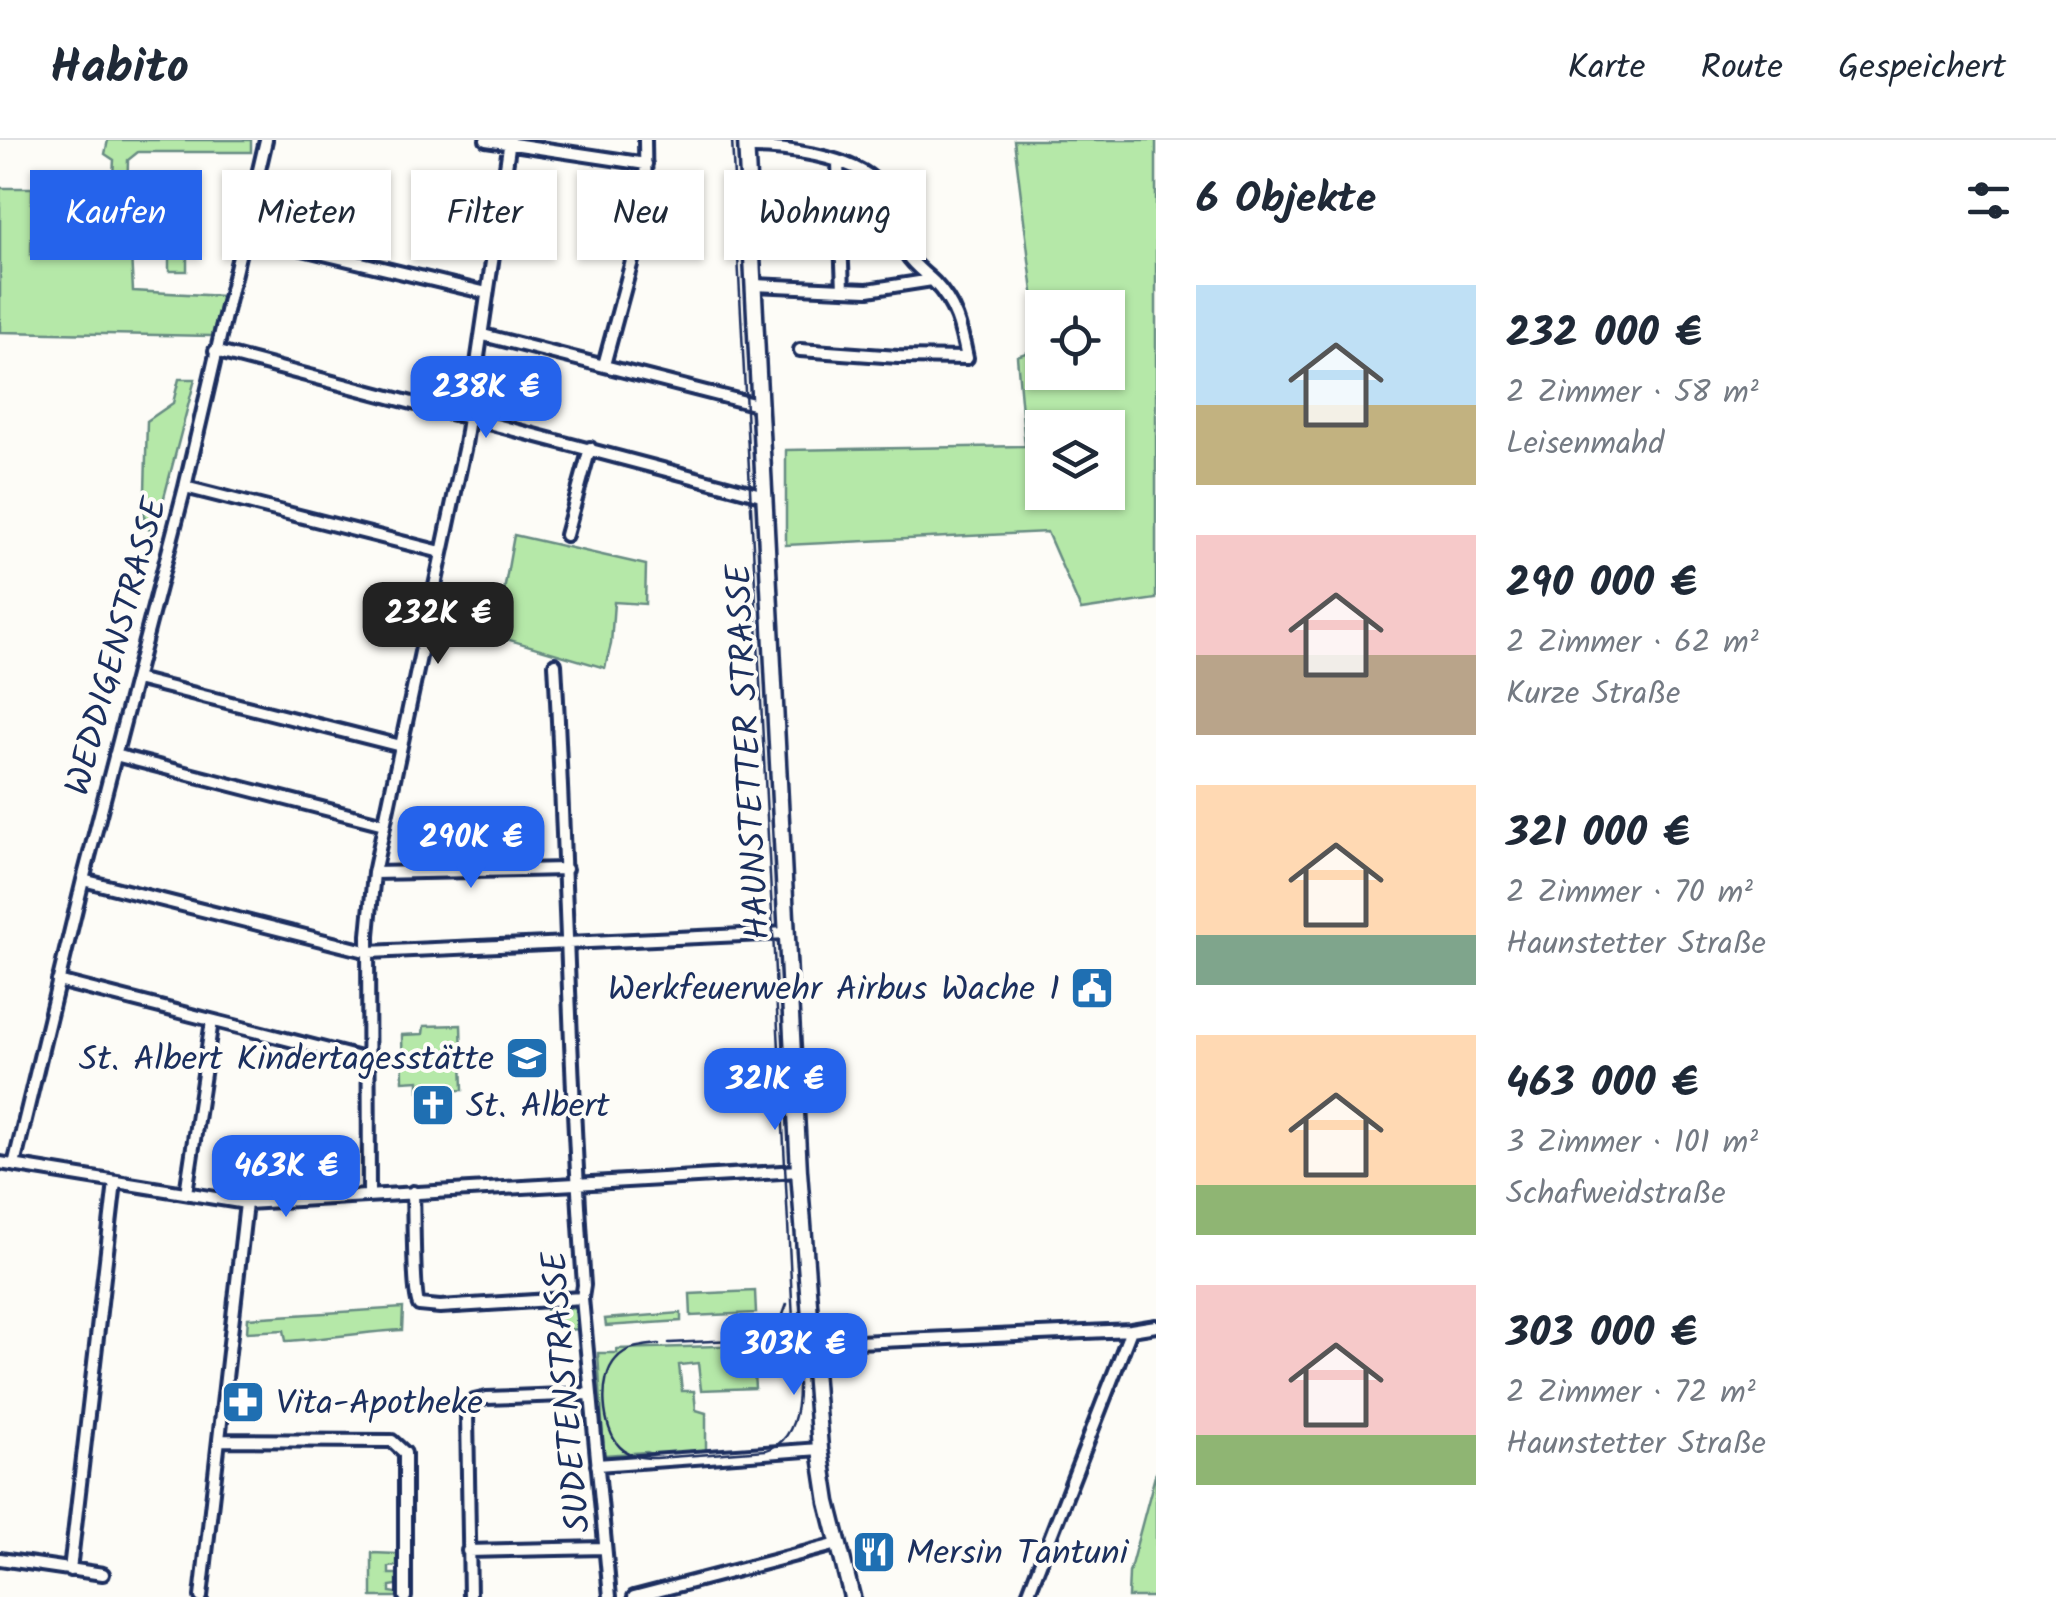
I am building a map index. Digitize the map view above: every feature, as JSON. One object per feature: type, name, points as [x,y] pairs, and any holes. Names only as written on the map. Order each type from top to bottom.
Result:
[{"type":"main road","name":"HAUNSTETTER STRASSE","points":[[746,144],[799,1171],[820,1449],[852,1597]]},
{"type":"street","name":"WEDDIGENSTRASSE","points":[[259,170],[266,140]]},
{"type":"street","points":[[486,140],[646,164]]},
{"type":"street","points":[[604,365],[643,226],[645,140]]},
{"type":"street","points":[[370,1194],[368,935],[374,873],[470,416],[510,143]]},
{"type":"street","points":[[746,144],[794,150],[838,163],[878,184],[902,248],[955,310],[966,358],[800,350]]},
{"type":"street","points":[[838,163],[843,289]]},
{"type":"street","name":"WEDDIGENSTRASSE","points":[[14,1165],[185,487],[238,260]]},
{"type":"street","points":[[348,260],[486,293]]},
{"type":"street","points":[[754,285],[868,290],[932,280]]},
{"type":"street","points":[[483,335],[760,406]]},
{"type":"street","points":[[215,351],[764,496]]},
{"type":"street","points":[[566,536],[590,448]]},
{"type":"street","points":[[185,487],[441,552]]},
{"type":"street","name":"SUDETENSTRASSE","points":[[556,664],[582,1298],[610,1597]]},
{"type":"street","points":[[136,679],[401,746]]},
{"type":"street","points":[[115,755],[384,824]]},
{"type":"street","points":[[374,873],[566,869]]},
{"type":"street","points":[[83,880],[369,952],[787,933]]},
{"type":"street","points":[[58,982],[368,1060]]},
{"type":"street","points":[[186,1193],[212,1021]]},
{"type":"street","points":[[0,1163],[246,1202],[799,1171]]},
{"type":"street","points":[[70,1570],[115,1182]]},
{"type":"street","points":[[413,1192],[417,1265],[414,1298],[418,1305],[440,1308],[582,1298]]},
{"type":"street","points":[[202,1597],[246,1202]]},
{"type":"street","points":[[812,1344],[1156,1326]]},
{"type":"street","points":[[1027,1597],[1131,1330]]},
{"type":"street","points":[[470,1597],[467,1414],[474,1402],[487,1398],[590,1394]]},
{"type":"street","points":[[220,1440],[371,1440],[392,1441],[402,1448],[405,1597]]},
{"type":"street","points":[[597,1465],[820,1449]]},
{"type":"street","points":[[634,1597],[838,1544]]},
{"type":"street","points":[[468,1552],[605,1548]]},
{"type":"street","points":[[0,1559],[103,1574]]},
{"type":"green space","points":[[108,140],[251,140],[251,152],[138,152],[128,160],[128,170],[113,170],[114,160],[105,154]]},
{"type":"green space","points":[[1014,140],[1156,140],[1156,599],[1081,610],[1047,532],[786,545],[786,450],[1025,446],[1017,356],[1025,353],[1025,390],[1125,390],[1125,290],[1033,290]]},
{"type":"green space","points":[[0,188],[30,188],[30,260],[131,260],[133,291],[222,296],[212,336],[0,332]]},
{"type":"green space","points":[[169,260],[187,260],[187,271],[169,271]]},
{"type":"green space","points":[[179,379],[195,379],[155,532],[144,527],[147,421],[173,403]]},
{"type":"green space","points":[[514,535],[646,565],[645,604],[614,602],[605,668],[496,636]]},
{"type":"green space","points":[[461,1025],[463,1090],[419,1091],[419,1080],[403,1081],[402,1035],[423,1034],[424,1026]]},
{"type":"green space","points":[[755,1291],[756,1313],[691,1316],[690,1294]]},
{"type":"green space","points":[[403,1308],[402,1330],[286,1341],[284,1330],[247,1332],[248,1318]]},
{"type":"green space","points":[[546,1308],[581,1310],[582,1329],[561,1330],[548,1324]]},
{"type":"green space","points":[[681,1313],[681,1321],[606,1326],[605,1319]]},
{"type":"green space","points":[[752,1345],[755,1388],[701,1390],[698,1363],[679,1365],[682,1391],[694,1391],[696,1410],[706,1413],[706,1453],[604,1455],[598,1353],[617,1353],[617,1349]]},
{"type":"green space","points":[[1156,1472],[1156,1597],[1128,1597],[1129,1573]]},
{"type":"green space","points":[[372,1553],[397,1554],[397,1566],[389,1567],[389,1574],[397,1574],[397,1585],[390,1586],[390,1592],[397,1593],[397,1597],[372,1597]]},
{"type":"tram line","points":[[659,1344],[625,1351],[610,1367],[606,1378],[606,1416],[614,1439],[624,1450],[656,1458],[766,1450],[781,1442],[796,1413],[798,1374],[732,140]]},
{"type":"tram line","points":[[669,1343],[757,1339],[778,1328],[787,1304]]},
{"type":"place","name":"Werkfeuerwehr Airbus Wache 1","points":[[1092,988]]},
{"type":"place","name":"St. Albert Kindertagesstätte","points":[[527,1058]]},
{"type":"place","name":"St. Albert","points":[[433,1105]]},
{"type":"place","name":"Vita-Apotheke","points":[[243,1402]]},
{"type":"place","name":"Mersin Tantuni","points":[[874,1552]]}]
